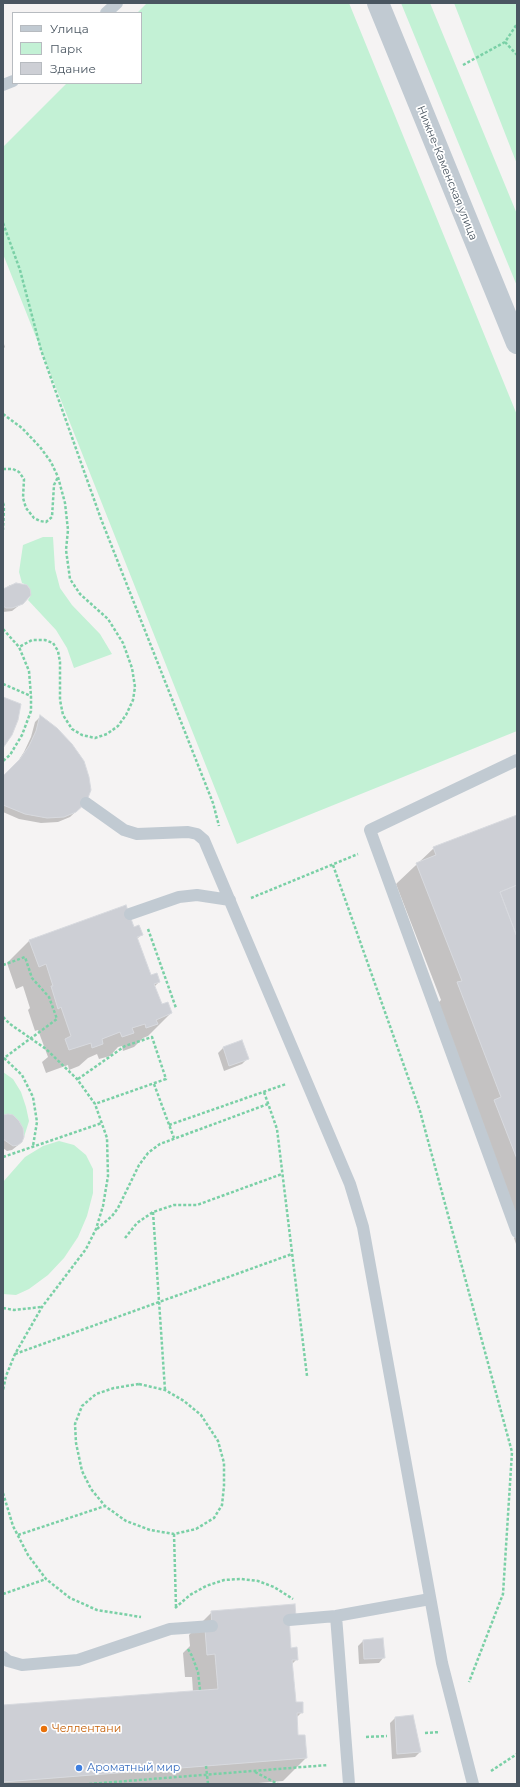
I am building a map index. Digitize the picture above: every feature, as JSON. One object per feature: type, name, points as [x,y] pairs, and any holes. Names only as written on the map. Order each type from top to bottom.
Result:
[{"type":"street","name":"Нижне-Каменская улица","points":[[378,3],[517,343]]},
{"type":"lane","points":[[107,12],[116,3]]},
{"type":"lane","points":[[517,760],[370,830],[517,1232]]},
{"type":"lane","points":[[86,803],[124,830],[137,834],[188,832],[197,834],[204,840],[350,1184],[364,1227],[442,1663],[473,1784]]},
{"type":"lane","points":[[130,914],[179,897],[197,895],[231,903]]},
{"type":"lane","points":[[289,1620],[336,1616],[430,1600]]},
{"type":"lane","points":[[336,1616],[349,1784]]},
{"type":"lane","points":[[3,1657],[8,1661],[22,1665],[78,1660],[166,1626],[212,1626]]},
{"type":"path","points":[[463,65],[505,42],[517,24]]},
{"type":"path","points":[[505,42],[517,55]]},
{"type":"path","points":[[3,223],[20,270],[40,350],[101,520],[212,803],[222,833]]},
{"type":"path","points":[[3,414],[22,428],[40,447],[51,462],[58,477],[65,503],[68,530],[66,550],[70,579],[80,594],[108,619],[123,643],[132,668],[135,687],[133,700],[126,715],[118,726],[107,734],[95,738],[82,735],[72,729],[63,715],[60,700],[60,662],[58,651],[53,643],[46,640],[32,640],[19,647]]},
{"type":"path","points":[[3,469],[13,469],[19,472],[24,479],[23,498],[26,508],[34,518],[46,522],[52,517],[54,485],[58,477]]},
{"type":"path","points":[[3,503],[3,530]]},
{"type":"path","points":[[3,629],[19,647],[29,671],[31,696],[31,711],[22,736],[10,755],[3,761]]},
{"type":"path","points":[[3,684],[31,696]]},
{"type":"path","points":[[231,903],[376,847]]},
{"type":"path","points":[[333,864],[420,1111],[512,1452],[503,1594],[455,1716]]},
{"type":"path","points":[[142,910],[176,1008]]},
{"type":"path","points":[[3,965],[25,957],[32,978],[49,997],[57,1019],[4,1057],[22,1075],[33,1097],[37,1122],[33,1146]]},
{"type":"path","points":[[3,1016],[10,1024],[46,1049],[78,1079],[95,1104],[107,1138],[108,1176],[103,1206],[96,1229],[86,1249],[42,1307],[15,1354],[5,1376],[3,1390]]},
{"type":"path","points":[[78,1079],[125,1046],[152,1037],[166,1079],[95,1104]]},
{"type":"path","points":[[154,1083],[174,1138]]},
{"type":"path","points":[[169,1125],[290,1083]]},
{"type":"path","points":[[264,1092],[277,1129],[308,1376]]},
{"type":"path","points":[[96,1229],[112,1216],[118,1208],[139,1165],[148,1153],[160,1144],[268,1104]]},
{"type":"path","points":[[3,1157],[102,1123]]},
{"type":"path","points":[[125,1238],[137,1224],[153,1212],[174,1205],[197,1205],[282,1174]]},
{"type":"path","points":[[153,1212],[165,1390]]},
{"type":"path","points":[[15,1354],[292,1254]]},
{"type":"path","points":[[3,1308],[14,1310],[42,1307]]},
{"type":"path","points":[[139,1384],[165,1390],[184,1400],[201,1415],[218,1441],[224,1463],[222,1505],[214,1518],[196,1530],[174,1534],[150,1530],[126,1521],[105,1506],[91,1489],[85,1477],[76,1444],[75,1424],[82,1406],[96,1394],[114,1388],[139,1384]]},
{"type":"path","points":[[3,1496],[13,1526],[28,1555],[46,1579],[70,1598],[97,1610],[137,1616],[166,1626],[183,1641],[192,1656],[198,1672],[200,1690]]},
{"type":"path","points":[[18,1535],[105,1506]]},
{"type":"path","points":[[174,1534],[176,1607]]},
{"type":"path","points":[[3,1594],[46,1579]]},
{"type":"path","points":[[166,1626],[176,1607],[190,1595],[206,1586],[224,1580],[240,1579],[258,1581],[287,1594]]},
{"type":"path","points":[[425,1733],[440,1732]]},
{"type":"path","points":[[485,1776],[517,1754]]},
{"type":"path","points":[[206,1766],[208,1784]]},
{"type":"path","points":[[89,1784],[324,1766]]},
{"type":"path","points":[[254,1771],[278,1784]]},
{"type":"green space","points":[[147,3],[349,3],[517,415],[517,731],[237,844],[3,254],[3,147],[66,84],[142,84],[142,12],[138,12]]},
{"type":"green space","points":[[401,3],[430,3],[517,214],[517,286]]},
{"type":"green space","points":[[454,3],[517,3],[517,164]]},
{"type":"green space","points":[[43,537],[53,537],[55,569],[60,588],[72,605],[100,634],[112,654],[74,668],[67,648],[56,630],[28,600],[31,595],[30,589],[27,585],[22,583],[19,572],[23,545]]},
{"type":"green space","points":[[3,1072],[13,1079],[21,1092],[26,1107],[29,1121],[24,1137],[23,1128],[19,1121],[13,1115],[3,1115]]},
{"type":"green space","points":[[59,1141],[74,1145],[86,1155],[93,1169],[93,1193],[87,1216],[78,1237],[64,1258],[48,1275],[29,1289],[16,1295],[3,1294],[3,1182],[25,1157],[43,1146]]},
{"type":"building","points":[[16,583],[27,585],[30,589],[31,595],[23,604],[12,608],[6,608],[3,606],[3,589]]},
{"type":"building","points":[[3,697],[21,704],[18,720],[12,735],[3,748]]},
{"type":"building","points":[[40,715],[57,728],[72,744],[84,761],[89,777],[91,790],[86,803],[76,812],[64,817],[47,818],[25,814],[3,805],[3,776],[20,759],[29,746],[36,731]]},
{"type":"building","points":[[517,815],[517,885],[500,892],[517,937],[517,1159],[494,1100],[501,1097],[457,982],[462,981],[416,863],[436,855],[433,847]]},
{"type":"building","points":[[517,885],[517,937],[500,892]]},
{"type":"building","points":[[126,905],[134,927],[139,925],[143,935],[137,937],[151,975],[157,973],[160,982],[154,984],[162,1004],[168,1002],[172,1013],[156,1020],[158,1024],[146,1028],[145,1024],[132,1028],[134,1033],[122,1037],[120,1032],[102,1039],[103,1044],[92,1048],[91,1043],[69,1050],[65,1039],[71,1036],[61,1007],[58,1009],[46,964],[39,967],[29,940]]},
{"type":"building","points":[[242,1040],[249,1059],[229,1066],[223,1047]]},
{"type":"building","points":[[3,1115],[13,1115],[23,1128],[24,1137],[22,1142],[18,1145],[13,1146],[3,1139]]},
{"type":"building","points":[[295,1604],[296,1617],[289,1618],[291,1648],[297,1647],[298,1660],[292,1660],[296,1702],[303,1702],[303,1713],[297,1713],[298,1735],[305,1735],[307,1758],[3,1782],[3,1705],[218,1689],[215,1654],[207,1655],[205,1629],[212,1626],[211,1611]]},
{"type":"building","points":[[383,1638],[385,1658],[364,1659],[363,1640]]},
{"type":"building","points":[[413,1715],[421,1752],[397,1754],[395,1717]]},
{"type":"place","name":"Челлентани","points":[[44,1729]]},
{"type":"place","name":"Ароматный мир","points":[[79,1768]]}]
